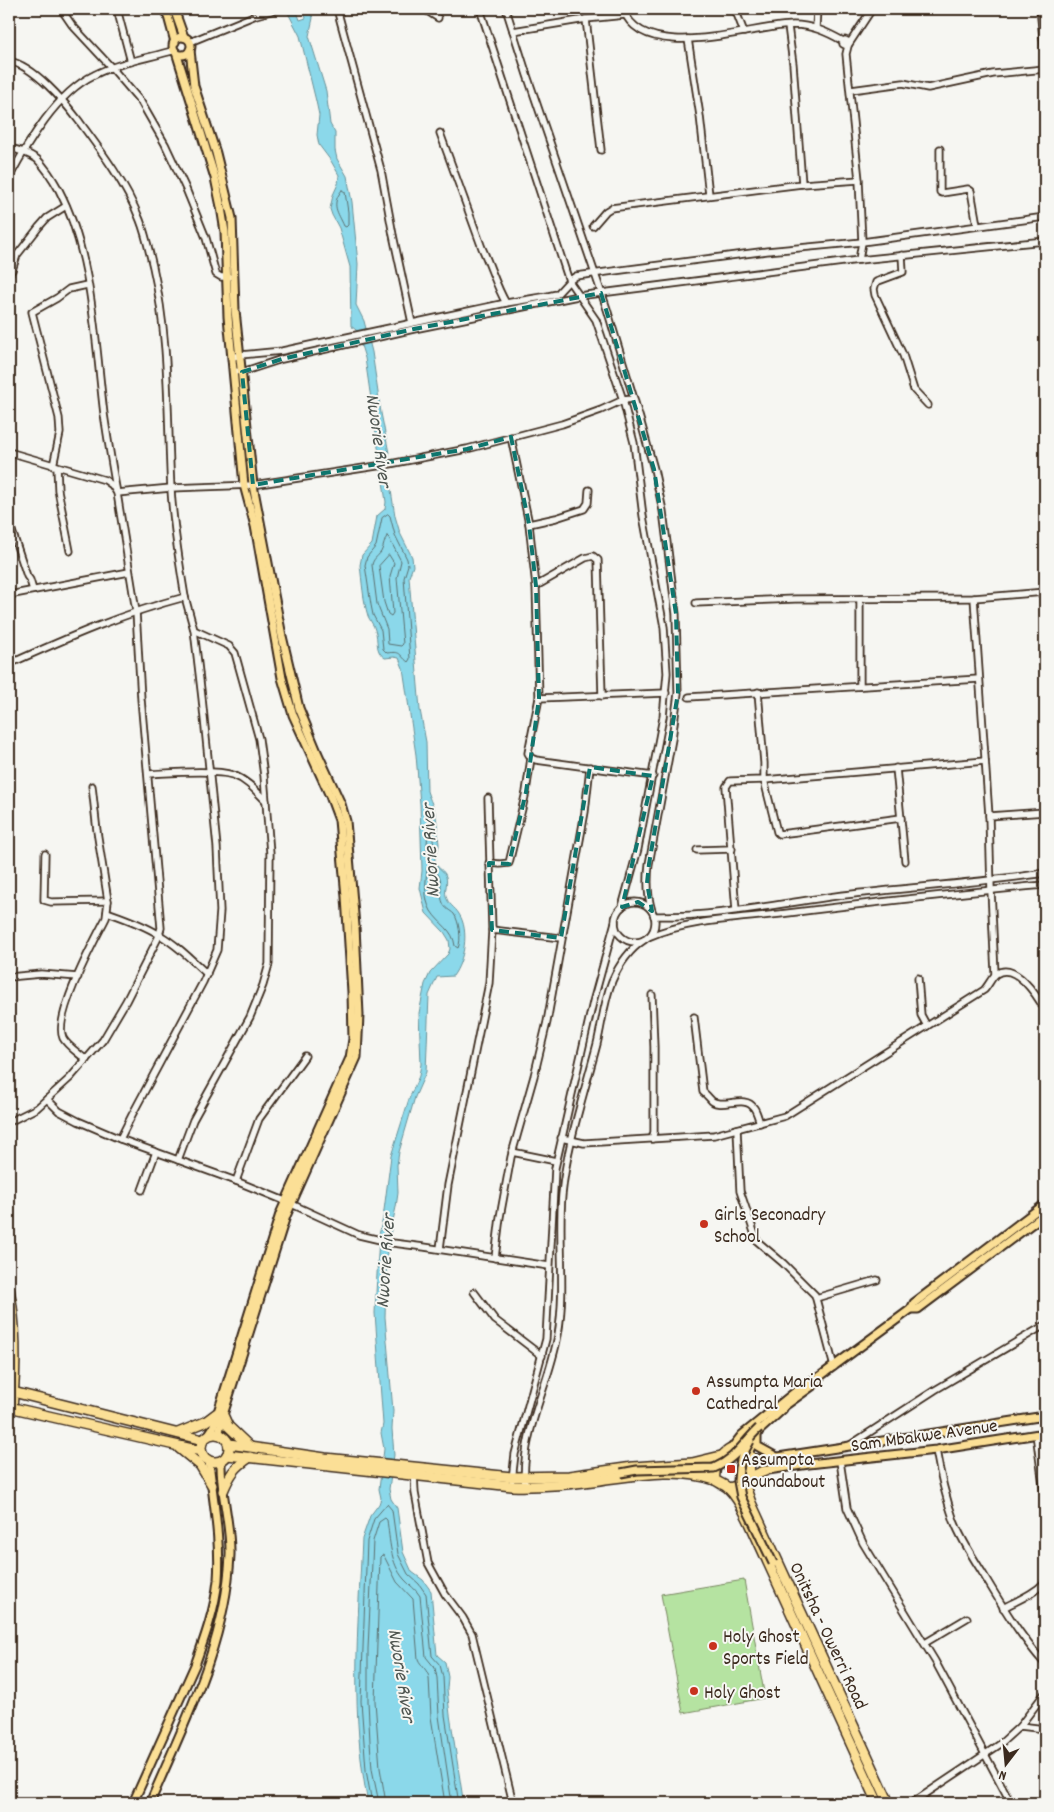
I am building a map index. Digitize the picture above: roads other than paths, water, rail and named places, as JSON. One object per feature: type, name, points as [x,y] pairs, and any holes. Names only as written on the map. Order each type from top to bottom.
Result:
[{"type":"highway","points":[[9,1290],[16,1377],[21,1391],[28,1396]]},
{"type":"highway","points":[[16,1377],[11,1392],[10,1407],[201,1452],[209,1461],[224,1458],[250,1457],[356,1464]]},
{"type":"highway","points":[[11,1392],[176,1433],[206,1437],[221,1434],[229,1444],[356,1464],[512,1482],[524,1482],[580,1482],[632,1475],[690,1473],[715,1480],[728,1488],[748,1477],[750,1456],[743,1449],[731,1450],[720,1456],[692,1464],[633,1467],[524,1482]]},
{"type":"highway","points":[[176,1433],[220,1414],[228,1426],[252,1447]]},
{"type":"highway","points":[[130,1434],[133,1422]]},
{"type":"highway","points":[[201,1452],[206,1437]]},
{"type":"highway","points":[[224,1458],[229,1444]]},
{"type":"highway","points":[[177,1446],[200,1465],[212,1486]]},
{"type":"highway","points":[[715,1480],[715,1469],[720,1456]]},
{"type":"highway","points":[[223,1491],[230,1474],[250,1457]]},
{"type":"highway","points":[[750,1498],[748,1484],[757,1474],[765,1471]]},
{"type":"highway","name":"Onitsha - Owerri Road","points":[[748,1477],[746,1489],[889,1803]]},
{"type":"highway","name":"Onitsha - Owerri Road","points":[[728,1488],[738,1500],[750,1522],[878,1803]]},
{"type":"main road","points":[[166,9],[176,51],[215,178],[225,232],[236,356],[234,371],[244,486],[255,526],[282,678],[293,715],[339,820],[352,992],[353,1039],[350,1058],[288,1203],[220,1414],[206,1437]]},
{"type":"main road","points":[[174,9],[190,50],[194,86],[216,153],[229,203],[234,233],[230,277]]},
{"type":"main road","points":[[175,42],[180,38],[187,40]]},
{"type":"main road","points":[[176,51],[183,54],[190,50]]},
{"type":"main road","points":[[236,356],[242,372],[253,485],[291,679],[305,725],[341,804],[346,821],[355,926],[359,1015],[358,1057],[288,1203]]},
{"type":"main road","points":[[930,1295],[1045,1204]]},
{"type":"main road","points":[[731,1450],[742,1434],[806,1384],[834,1367],[911,1309],[914,1303],[930,1295],[1045,1214]]},
{"type":"main road","points":[[580,1482],[637,1470],[714,1468],[724,1464],[735,1456],[747,1438],[814,1384],[819,1377]]},
{"type":"main road","points":[[790,1404],[772,1416],[758,1430],[742,1456],[738,1481],[741,1497],[788,1597],[800,1609]]},
{"type":"main road","points":[[220,1414],[219,1432],[221,1434]]},
{"type":"main road","name":"Sam Mbakwe Avenue","points":[[750,1456],[760,1460],[1045,1416]]},
{"type":"main road","points":[[750,1456],[758,1430]]},
{"type":"main road","points":[[758,1430],[757,1446],[778,1457]]},
{"type":"main road","name":"Sam Mbakwe Avenue","points":[[748,1477],[755,1472],[788,1467],[936,1450],[1045,1433]]},
{"type":"main road","points":[[150,1803],[195,1698],[221,1621],[230,1553],[223,1491],[224,1458]]},
{"type":"main road","points":[[133,1803],[194,1665],[209,1623],[218,1581],[218,1563],[216,1510],[209,1461]]},
{"type":"street","points":[[61,9],[138,98],[165,144],[186,189],[206,238],[216,274],[230,277]]},
{"type":"street","points":[[117,9],[131,62]]},
{"type":"street","points":[[187,40],[278,9]]},
{"type":"street","points":[[337,9],[381,170],[412,323]]},
{"type":"street","points":[[424,9],[438,18]]},
{"type":"street","points":[[480,9],[569,281],[596,320],[623,400],[634,443],[643,516],[664,627],[667,674],[666,693],[653,776],[638,849],[593,1002],[556,1161],[546,1339],[515,1454],[512,1482]]},
{"type":"street","points":[[506,9],[607,309],[654,469],[676,614],[678,649],[676,709],[647,883],[654,927],[646,938],[626,956],[611,984],[571,1141],[562,1198],[560,1318],[558,1335],[528,1440],[524,1482]]},
{"type":"street","points":[[735,9],[744,32]]},
{"type":"street","points":[[816,27],[817,9]]},
{"type":"street","points":[[859,260],[862,242],[859,180],[846,43],[857,32],[872,9]]},
{"type":"street","points":[[1040,9],[1045,57]]},
{"type":"street","points":[[1044,9],[1045,21]]},
{"type":"street","points":[[513,31],[624,12],[638,29],[664,38],[688,39],[788,26],[816,27],[846,43]]},
{"type":"street","points":[[586,19],[601,150]]},
{"type":"street","points":[[788,26],[793,64],[802,184]]},
{"type":"street","points":[[688,39],[700,116],[709,196]]},
{"type":"street","points":[[9,178],[23,151],[63,99],[82,82],[95,74],[112,68],[176,51]]},
{"type":"street","points":[[9,61],[26,67],[63,99],[106,156],[133,203],[146,239],[163,322],[168,372],[171,488],[176,542],[185,597],[194,630],[210,772],[217,847],[220,911],[216,950],[207,974],[120,1140]]},
{"type":"street","points":[[851,90],[903,83],[928,88],[993,74],[1045,69]]},
{"type":"street","points":[[440,133],[497,288],[506,303]]},
{"type":"street","points":[[9,148],[23,151],[36,159],[46,170],[66,206],[80,245],[94,324],[104,414],[136,611],[141,700],[161,915],[159,934],[126,1001],[103,1040],[70,1078],[37,1108],[9,1122]]},
{"type":"street","points":[[940,149],[940,192],[971,190],[977,225]]},
{"type":"street","points":[[593,226],[611,208],[802,184],[859,180]]},
{"type":"street","points":[[9,275],[17,255],[39,227],[47,218],[66,206]]},
{"type":"street","points":[[234,371],[242,372],[282,359],[358,342],[370,336],[412,323],[557,294],[576,276],[767,251],[862,242],[1045,217]]},
{"type":"street","points":[[236,356],[282,351],[357,334],[370,336],[414,329],[578,296],[859,260],[1045,241]]},
{"type":"street","points":[[902,255],[903,272],[876,282],[874,289],[882,312],[903,356],[914,390],[928,405]]},
{"type":"street","points":[[70,551],[55,466],[60,433],[59,418],[32,312],[69,289],[87,285]]},
{"type":"street","points":[[117,493],[171,488],[244,486],[390,464],[467,449],[511,438],[562,424],[623,400],[634,399]]},
{"type":"street","points":[[489,863],[509,863],[526,792],[531,758],[528,753],[539,698],[536,586],[529,524],[511,438]]},
{"type":"street","points":[[9,452],[105,480],[112,485],[117,493]]},
{"type":"street","points":[[529,524],[584,509],[588,502],[589,490]]},
{"type":"street","points":[[9,522],[33,590]]},
{"type":"street","points":[[536,586],[584,558],[593,556],[598,560],[602,696]]},
{"type":"street","points":[[9,595],[129,572]]},
{"type":"street","points":[[696,603],[795,599],[974,598],[1045,592]]},
{"type":"street","points":[[9,664],[77,633],[136,611],[185,597]]},
{"type":"street","points":[[561,1138],[584,1143],[714,1135],[786,1116],[984,990],[995,974],[989,816],[974,598]]},
{"type":"street","points":[[860,599],[860,686]]},
{"type":"street","points":[[178,1160],[193,1120],[250,1018],[269,964],[270,853],[259,739],[235,653],[229,646],[194,630]]},
{"type":"street","points":[[689,697],[980,679]]},
{"type":"street","points":[[758,692],[764,780],[776,830],[779,834],[901,818]]},
{"type":"street","points":[[539,698],[666,693]]},
{"type":"street","points":[[531,758],[653,776]]},
{"type":"street","points":[[736,910],[726,787],[730,781],[764,780],[985,761]]},
{"type":"street","points":[[495,1258],[500,1217],[512,1152],[547,1022],[584,812],[590,767]]},
{"type":"street","points":[[896,768],[905,861]]},
{"type":"street","points":[[148,774],[210,772],[232,774],[244,781],[266,801]]},
{"type":"street","points":[[86,1060],[64,1038],[61,1026],[70,994],[106,918],[107,912],[108,901],[92,786]]},
{"type":"street","points":[[440,1249],[448,1185],[489,983],[492,930],[488,798]]},
{"type":"street","points":[[989,816],[1045,812]]},
{"type":"street","points":[[697,850],[732,849]]},
{"type":"street","points":[[45,854],[44,900],[51,902],[108,901]]},
{"type":"street","points":[[653,914],[683,916],[846,895],[1045,873]]},
{"type":"street","points":[[616,922],[619,932],[627,940],[638,941],[660,932],[692,925],[872,902],[1045,885]]},
{"type":"street","points":[[622,907],[638,902],[648,907],[653,914]]},
{"type":"street","points":[[107,912],[159,934],[187,955],[207,974]]},
{"type":"street","points":[[492,930],[561,938]]},
{"type":"street","points":[[995,974],[1010,972],[1016,974],[1028,986],[1045,1010]]},
{"type":"street","points":[[9,977],[41,974],[78,977]]},
{"type":"street","points":[[918,978],[921,1016],[927,1026]]},
{"type":"street","points":[[652,995],[654,1132],[652,1139]]},
{"type":"street","points":[[694,1017],[703,1092],[712,1101],[718,1103],[742,1102],[751,1105],[754,1107],[760,1123]]},
{"type":"street","points":[[236,1181],[259,1119],[304,1056]]},
{"type":"street","points":[[47,1099],[68,1117],[120,1140],[236,1181],[374,1240],[549,1266]]},
{"type":"street","points":[[737,1130],[740,1191],[757,1241],[783,1263],[815,1295],[834,1367]]},
{"type":"street","points":[[142,1190],[156,1152]]},
{"type":"street","points":[[512,1152],[556,1161]]},
{"type":"street","points":[[816,1298],[877,1280]]},
{"type":"street","points":[[474,1292],[495,1320],[542,1356]]},
{"type":"street","points":[[850,1445],[935,1390],[1045,1325]]},
{"type":"street","points":[[540,1366],[549,1368]]},
{"type":"street","points":[[1036,1434],[1045,1498]]},
{"type":"street","points":[[936,1450],[945,1493],[955,1523],[1003,1608],[1032,1650],[1045,1664]]},
{"type":"street","points":[[840,1461],[844,1496],[851,1518],[877,1567],[925,1643],[1011,1803]]},
{"type":"street","points":[[410,1471],[428,1563],[445,1594],[472,1634],[514,1803]]},
{"type":"street","points":[[1003,1608],[1031,1594],[1045,1582]]},
{"type":"street","points":[[925,1643],[967,1618]]},
{"type":"street","points":[[912,1803],[999,1745],[1020,1726],[1045,1693]]},
{"type":"street","points":[[1020,1726],[1045,1729]]},
{"type":"water","name":"Nworie River","points":[[286,9],[296,9],[300,20],[306,18],[303,9],[310,9],[313,18],[309,36],[326,91],[330,124],[335,133],[337,159],[347,176],[352,202],[358,264],[356,305],[364,321],[372,352],[389,453],[388,471],[395,516],[400,533],[412,557],[413,566],[409,577],[420,710],[426,742],[427,791],[435,812],[439,844],[435,862],[445,874],[447,880],[447,899],[459,914],[465,937],[463,954],[457,970],[453,976],[437,977],[429,995],[426,1072],[415,1097],[397,1165],[398,1193],[387,1248],[385,1317],[393,1411],[394,1455],[389,1489],[391,1499],[397,1508],[403,1552],[412,1572],[423,1580],[431,1591],[437,1655],[445,1662],[448,1677],[447,1689],[450,1715],[463,1799],[461,1803],[368,1803],[362,1770],[357,1704],[357,1638],[362,1539],[370,1516],[381,1498],[379,1489],[384,1449],[381,1433],[383,1424],[375,1313],[379,1235],[391,1156],[409,1099],[419,1076],[421,1064],[419,1013],[425,984],[430,973],[448,954],[450,949],[449,940],[444,932],[426,913],[420,888],[422,871],[420,804],[416,755],[403,668],[399,658],[385,658],[379,652],[376,634],[365,604],[360,565],[362,555],[372,544],[377,516],[385,509],[386,502],[365,358],[356,330],[351,326],[350,267],[339,228],[330,209],[339,175],[319,145],[317,135],[319,115],[316,101],[300,36]]},
{"type":"place","name":"Girls Seconadry School","points":[[704,1224]]},
{"type":"place","name":"Assumpta Maria Cathedral","points":[[696,1391]]},
{"type":"place","name":"Assumpta Roundabout","points":[[731,1469]]},
{"type":"place","name":"Holy Ghost Sports Field","points":[[713,1646]]},
{"type":"place","name":"Holy Ghost","points":[[694,1691]]}]
